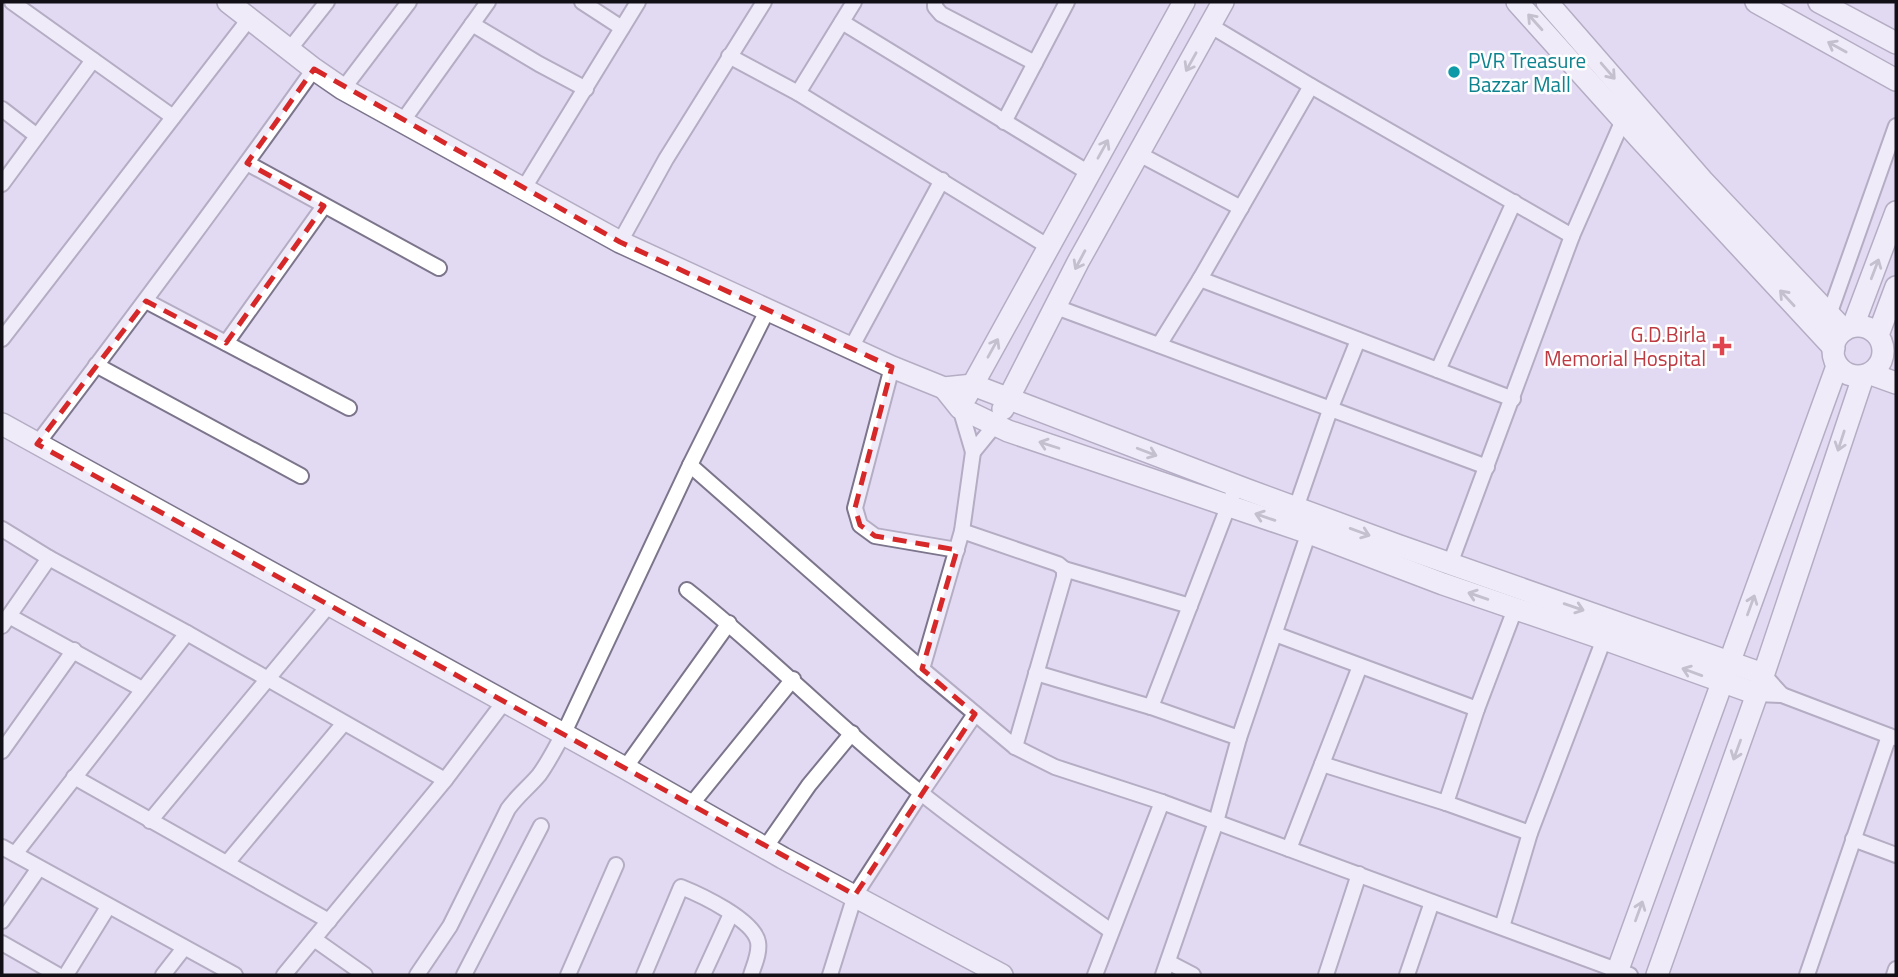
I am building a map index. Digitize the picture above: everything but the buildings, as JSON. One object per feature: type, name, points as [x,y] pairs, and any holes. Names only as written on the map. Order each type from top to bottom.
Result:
[{"type":"street","points":[[12,2],[173,117]]},
{"type":"street","points":[[228,2],[343,89],[620,242],[892,367],[944,388],[973,385],[1008,398],[1233,496]]},
{"type":"street","points":[[289,50],[327,2]]},
{"type":"street","points":[[343,89],[409,2]]},
{"type":"street","points":[[402,121],[488,2]]},
{"type":"street","points":[[582,2],[622,28]]},
{"type":"street","points":[[524,188],[638,2]]},
{"type":"street","points":[[620,242],[666,159],[764,2]]},
{"type":"street","points":[[798,93],[854,2]]},
{"type":"street","points":[[935,2],[935,7],[941,14],[1035,63]]},
{"type":"street","points":[[1004,122],[1068,2]]},
{"type":"street","points":[[960,408],[1184,2]]},
{"type":"street","points":[[973,452],[995,425],[1078,262],[1223,2]]},
{"type":"street","points":[[1517,2],[1623,120],[1842,343]]},
{"type":"street","points":[[1547,2],[1702,180],[1829,315],[1842,343],[1849,375],[1867,375],[1896,383]]},
{"type":"street","points":[[1756,2],[1896,80]]},
{"type":"street","points":[[1819,2],[1896,43]]},
{"type":"street","points":[[2,339],[249,19]]},
{"type":"street","points":[[842,22],[1089,173]]},
{"type":"street","points":[[472,24],[586,89]]},
{"type":"street","points":[[1211,26],[1572,236]]},
{"type":"street","points":[[729,56],[798,93],[1049,247]]},
{"type":"street","points":[[2,184],[93,60]]},
{"type":"street","points":[[37,444],[146,301],[314,69]]},
{"type":"street","points":[[1159,345],[1311,86]]},
{"type":"street","points":[[2,109],[37,136]]},
{"type":"street","points":[[1450,565],[1572,236],[1623,120]]},
{"type":"street","points":[[1829,315],[1896,125]]},
{"type":"street","points":[[1139,154],[1241,208]]},
{"type":"street","points":[[247,163],[439,268]]},
{"type":"street","points":[[851,348],[942,180]]},
{"type":"street","points":[[1438,370],[1514,202]]},
{"type":"street","points":[[226,344],[324,206]]},
{"type":"street","points":[[690,464],[922,669],[1015,747],[1055,766],[1359,874],[1621,974],[1842,343],[1896,212]]},
{"type":"street","points":[[1200,279],[1513,399]]},
{"type":"street","points":[[1657,975],[1867,375],[1880,366],[1886,349],[1896,287]]},
{"type":"street","points":[[146,301],[349,408]]},
{"type":"street","points":[[1056,307],[1487,467]]},
{"type":"street","points":[[417,975],[450,926],[508,809],[516,797],[541,773],[563,735],[690,464],[768,309]]},
{"type":"street","points":[[1842,343],[1866,327],[1886,349]]},
{"type":"street","points":[[1193,975],[1166,969],[1275,634],[1307,519],[1330,410],[1358,340]]},
{"type":"street","points":[[96,365],[300,476]]},
{"type":"street","points":[[892,367],[856,508],[860,525],[875,536],[957,550]]},
{"type":"street","points":[[922,669],[962,531],[973,452],[960,408],[944,388]]},
{"type":"street","points":[[960,408],[1007,431],[1233,496],[1450,565],[1607,629],[1722,683],[1760,684]]},
{"type":"street","points":[[2,424],[765,848],[1002,975]]},
{"type":"street","points":[[1151,707],[1233,496]]},
{"type":"street","points":[[1307,519],[1515,609],[1607,629],[1730,661],[1760,684],[1782,695],[1892,737],[1853,839],[1807,975]]},
{"type":"street","points":[[2,529],[445,780]]},
{"type":"street","points":[[962,531],[1058,564],[1064,569],[1190,606]]},
{"type":"street","points":[[49,558],[5,621],[74,650],[142,689]]},
{"type":"street","points":[[1015,747],[1064,577],[1064,569]]},
{"type":"street","points":[[687,590],[729,623],[921,793],[1111,931]]},
{"type":"street","points":[[150,821],[329,605]]},
{"type":"street","points":[[1446,803],[1477,709],[1515,609]]},
{"type":"street","points":[[625,768],[729,623]]},
{"type":"street","points":[[1502,927],[1530,832],[1607,629]]},
{"type":"street","points":[[187,633],[74,777],[8,851],[235,975]]},
{"type":"street","points":[[1275,634],[1477,709]]},
{"type":"street","points":[[3,747],[74,650]]},
{"type":"street","points":[[1289,849],[1360,666]]},
{"type":"street","points":[[1036,673],[1151,707],[1240,738]]},
{"type":"street","points":[[690,806],[793,679]]},
{"type":"street","points":[[284,975],[445,780],[503,702]]},
{"type":"street","points":[[830,975],[855,895],[975,714]]},
{"type":"street","points":[[227,863],[344,723]]},
{"type":"street","points":[[765,848],[809,785],[852,733]]},
{"type":"street","points":[[1322,764],[1530,832]]},
{"type":"street","points":[[74,777],[329,920]]},
{"type":"street","points":[[1095,975],[1162,802]]},
{"type":"street","points":[[464,975],[541,826]]},
{"type":"street","points":[[1853,839],[1896,855]]},
{"type":"street","points":[[568,975],[616,865]]},
{"type":"street","points":[[2,921],[39,868]]},
{"type":"street","points":[[1326,975],[1359,874]]},
{"type":"street","points":[[644,975],[681,887],[701,895],[748,926],[758,941],[751,975]]},
{"type":"street","points":[[1407,975],[1432,902]]},
{"type":"street","points":[[66,975],[108,907]]},
{"type":"street","points":[[703,975],[731,914]]},
{"type":"street","points":[[314,939],[365,975]]},
{"type":"street","points":[[2,943],[58,975]]},
{"type":"street","points":[[163,975],[184,948]]},
{"type":"street","points":[[1894,975],[1896,968]]},
{"type":"highlighted area","points":[[314,69],[620,242],[892,367],[855,508],[860,525],[875,536],[957,550],[922,669],[975,714],[855,895],[37,444],[146,301],[226,343],[324,206],[247,163]]},
{"type":"place","name":"PVR Treasure Bazzar Mall","points":[[1454,72]]},
{"type":"place","name":"G.D.Birla Memorial Hospital","points":[[1722,346]]}]
